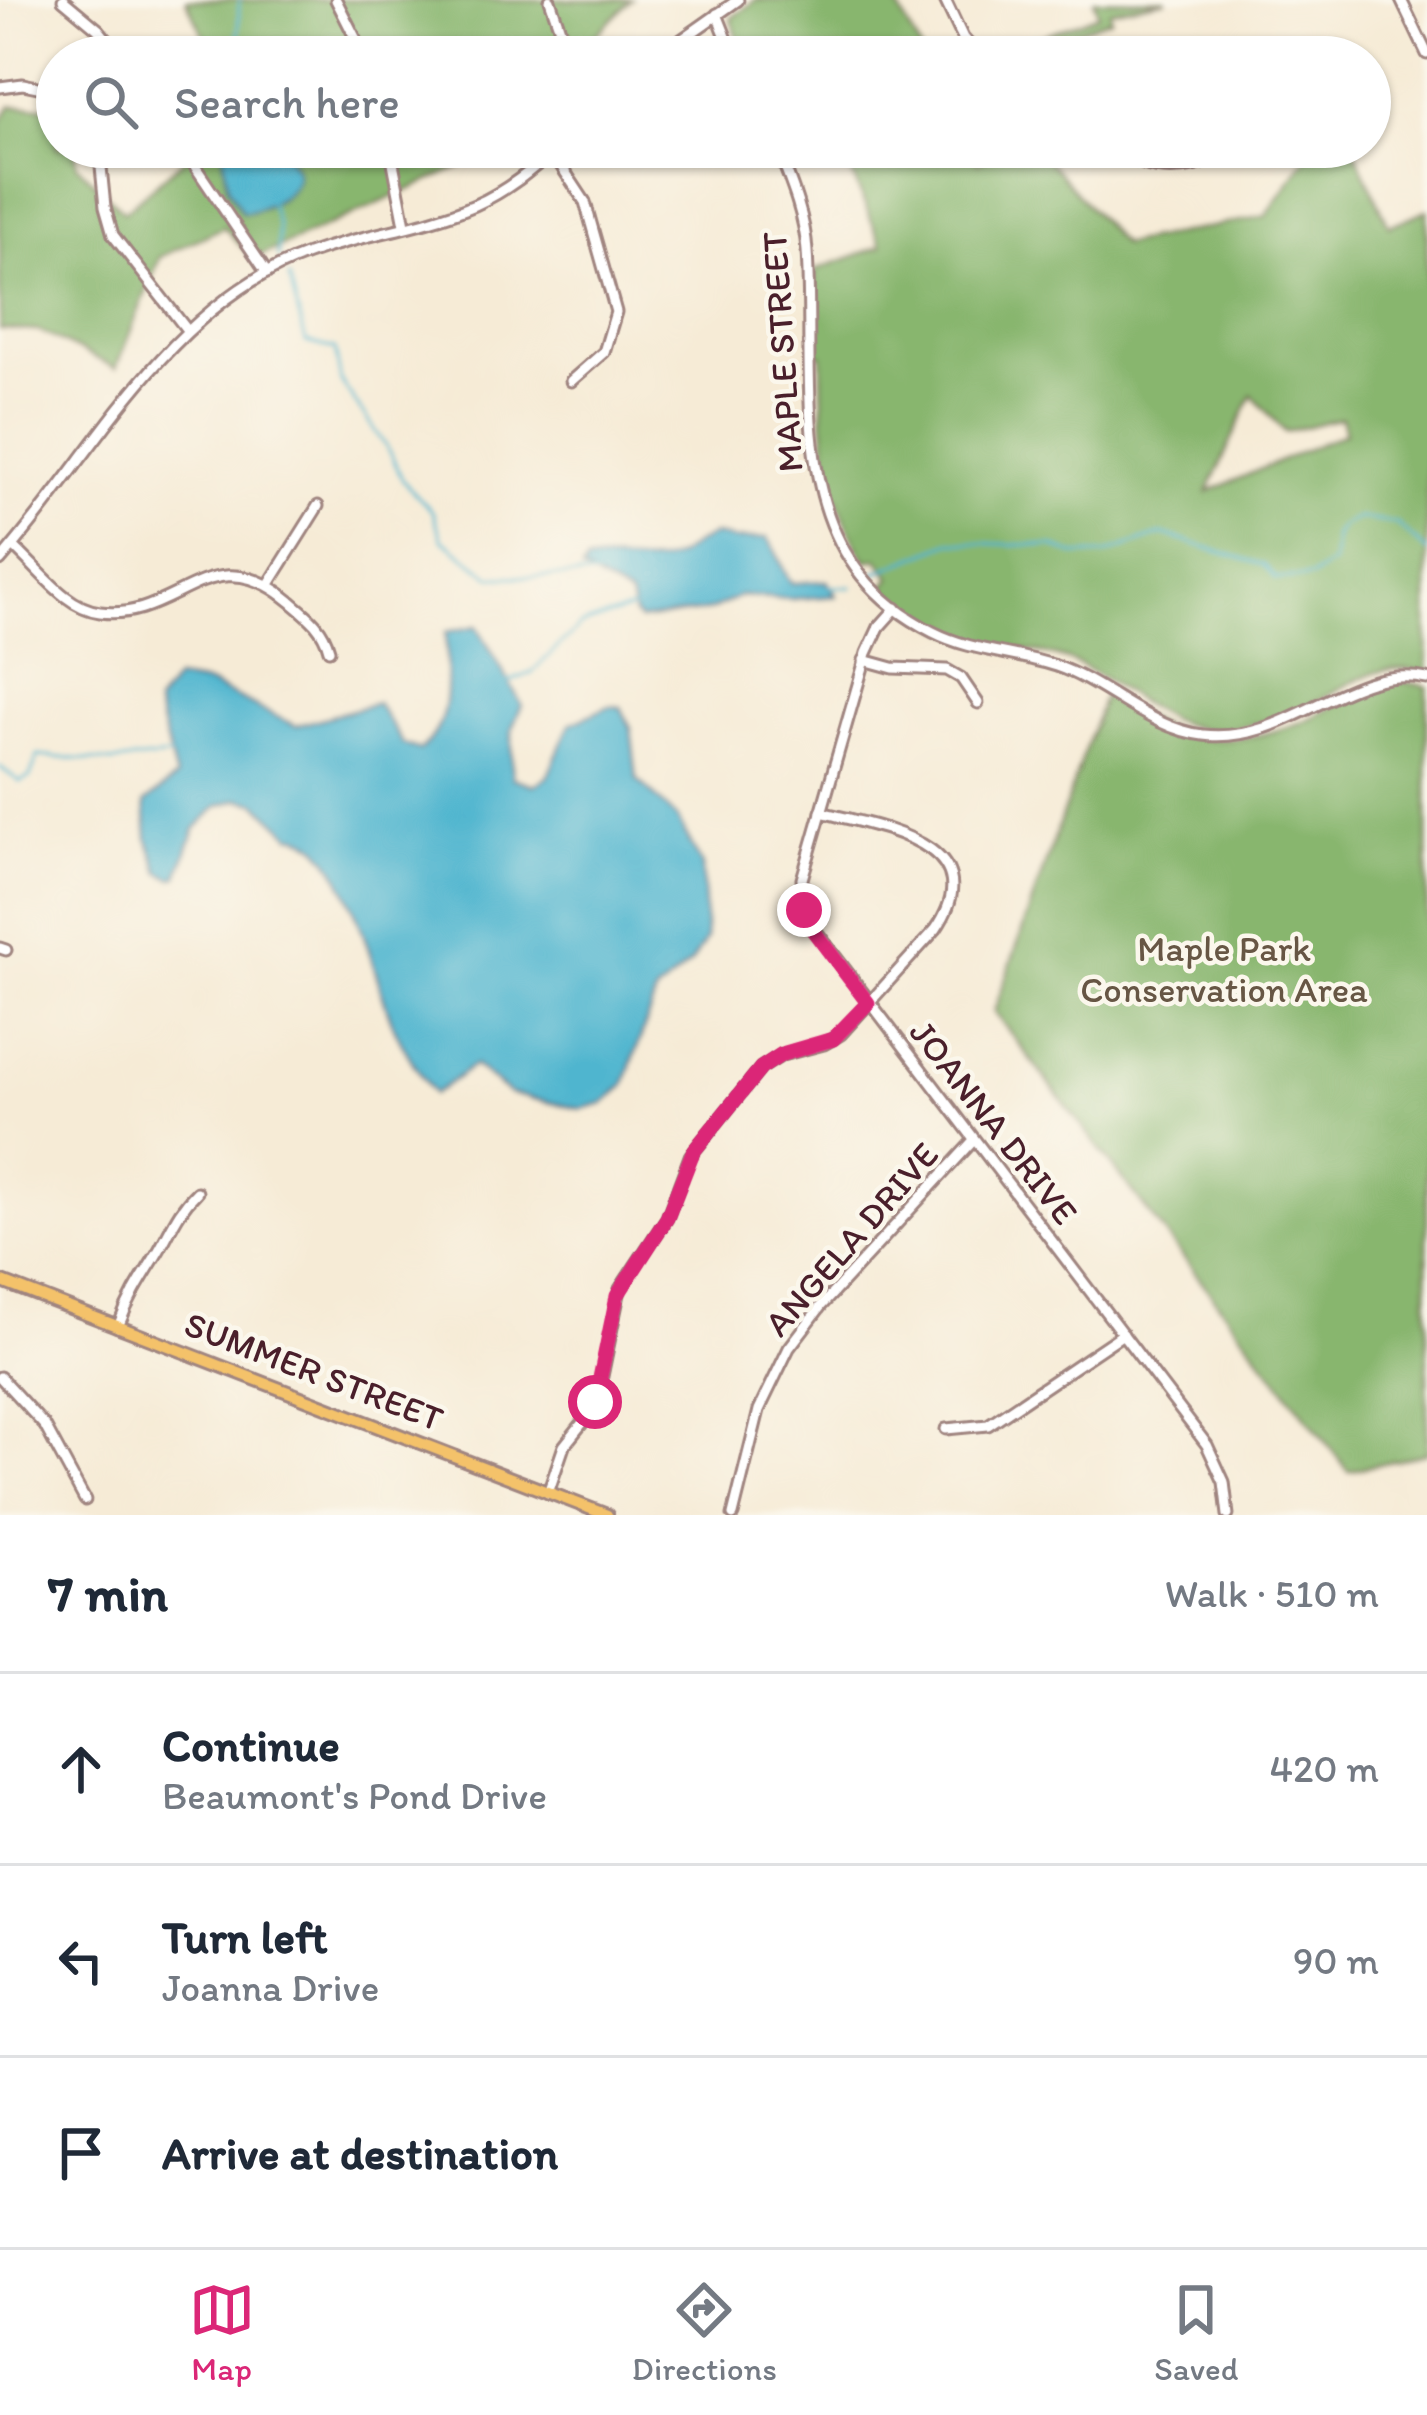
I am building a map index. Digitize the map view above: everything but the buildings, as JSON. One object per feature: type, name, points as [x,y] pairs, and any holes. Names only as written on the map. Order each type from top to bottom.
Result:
[{"type":"main road","name":"SUMMER STREET","points":[[0,1281],[607,1515]]},
{"type":"street","points":[[63,0],[104,36]]},
{"type":"street","points":[[336,0],[354,36]]},
{"type":"street","points":[[550,0],[562,36]]},
{"type":"street","points":[[946,0],[962,36]]},
{"type":"street","points":[[1401,0],[1427,54]]},
{"type":"street","points":[[686,36],[731,2]]},
{"type":"street","points":[[717,14],[726,36]]},
{"type":"street","points":[[0,87],[36,84]]},
{"type":"street","points":[[101,168],[113,235],[187,330]]},
{"type":"street","points":[[196,168],[267,272]]},
{"type":"street","points":[[394,168],[405,225]]},
{"type":"street","points":[[0,561],[187,330],[227,297],[314,251],[482,202],[534,168]]},
{"type":"street","points":[[565,168],[585,202],[616,313],[604,352],[572,381]]},
{"type":"street","name":"MAPLE STREET","points":[[785,168],[806,239],[811,423],[820,495],[847,555],[896,608],[952,641],[1052,664],[1171,726],[1204,735],[1254,730],[1295,718],[1372,679],[1394,674],[1427,679]]},
{"type":"street","points":[[269,584],[318,506]]},
{"type":"street","points":[[13,546],[71,601],[100,612],[131,611],[201,580],[228,574],[247,576],[269,584],[318,625],[329,650]]},
{"type":"street","name":"JOANNA DRIVE","points":[[896,608],[872,639],[864,660],[802,879],[804,910],[812,929],[1213,1454],[1224,1482],[1228,1515]]},
{"type":"street","points":[[864,660],[893,668],[947,670],[961,678],[978,703]]},
{"type":"street","points":[[548,1493],[564,1446],[598,1396],[620,1289],[667,1218],[690,1156],[761,1068],[782,1054],[833,1039],[932,934],[950,903],[949,876],[939,856],[911,837],[821,812]]},
{"type":"street","name":"ANGELA DRIVE","points":[[733,1515],[759,1410],[789,1348],[821,1306],[974,1140]]},
{"type":"street","points":[[118,1327],[131,1293],[177,1213],[197,1192]]},
{"type":"street","points":[[946,1429],[988,1425],[1123,1334]]},
{"type":"street","points":[[0,1377],[45,1426],[85,1499]]},
{"type":"green space","points":[[186,0],[631,0],[595,36],[204,36]]},
{"type":"green space","points":[[756,0],[895,0],[913,36],[737,36],[731,18]]},
{"type":"green space","points":[[1094,0],[1167,0],[1110,11],[1111,19],[1062,36],[1042,36],[1099,14]]},
{"type":"green space","points":[[11,106],[36,107],[36,168],[80,168],[124,212],[174,168],[458,168],[253,259],[224,227],[160,257],[116,368],[39,331],[0,329],[0,122]]},
{"type":"green space","points":[[850,168],[1054,168],[1122,245],[1266,216],[1299,168],[1363,168],[1389,226],[1427,210],[1427,673],[1409,669],[1377,673],[1284,716],[1208,730],[1167,718],[1075,663],[979,641],[921,616],[883,587],[891,578],[878,559],[866,561],[834,487],[825,436],[822,355],[815,354],[815,270],[882,246]],"holes":[[[1252,395],[1285,432],[1341,418],[1345,433],[1208,492]]]},
{"type":"green space","name":"Maple Park Conservation Area","points":[[1393,680],[1427,686],[1427,1453],[1348,1471],[994,1012],[1104,695],[1176,731],[1197,737],[1242,738],[1299,723]]},
{"type":"water","points":[[225,168],[296,170],[292,188],[258,209],[242,213],[228,188]]},
{"type":"water","points":[[715,535],[733,540],[767,538],[792,583],[827,581],[836,596],[740,596],[711,610],[640,620],[630,597],[582,570],[586,563],[596,561],[663,561]]},
{"type":"water","points":[[477,626],[522,705],[512,728],[512,778],[534,785],[547,777],[570,724],[610,706],[621,707],[631,728],[637,779],[677,818],[702,865],[706,939],[691,963],[656,993],[624,1086],[604,1103],[581,1109],[510,1094],[474,1065],[434,1094],[396,1032],[356,913],[328,859],[310,842],[291,835],[257,803],[238,799],[218,806],[195,829],[178,876],[173,878],[160,872],[148,839],[145,803],[176,778],[156,704],[175,679],[208,684],[296,726],[377,703],[403,744],[420,750],[439,726],[443,711],[446,632]]},
{"type":"waterway","points":[[238,36],[239,0]]},
{"type":"waterway","points":[[270,203],[278,226],[278,257]]},
{"type":"waterway","points":[[289,278],[306,342],[335,349],[341,382],[391,454],[403,481],[433,512],[442,539],[492,577],[596,576]]},
{"type":"waterway","points":[[874,574],[951,542],[1053,546],[1074,555],[1106,554],[1162,534],[1264,565],[1276,579],[1312,577],[1333,562],[1335,535],[1341,526],[1358,518],[1397,524],[1427,551]]},
{"type":"waterway","points":[[827,587],[851,587]]},
{"type":"waterway","points":[[509,682],[531,673],[581,625],[632,609]]},
{"type":"waterway","points":[[0,767],[20,782],[30,777],[38,756],[113,762],[170,756]]},
{"type":"route","points":[[595,1402],[617,1296],[667,1218],[693,1152],[761,1068],[782,1054],[833,1039],[868,1003],[812,929],[804,910]]}]
